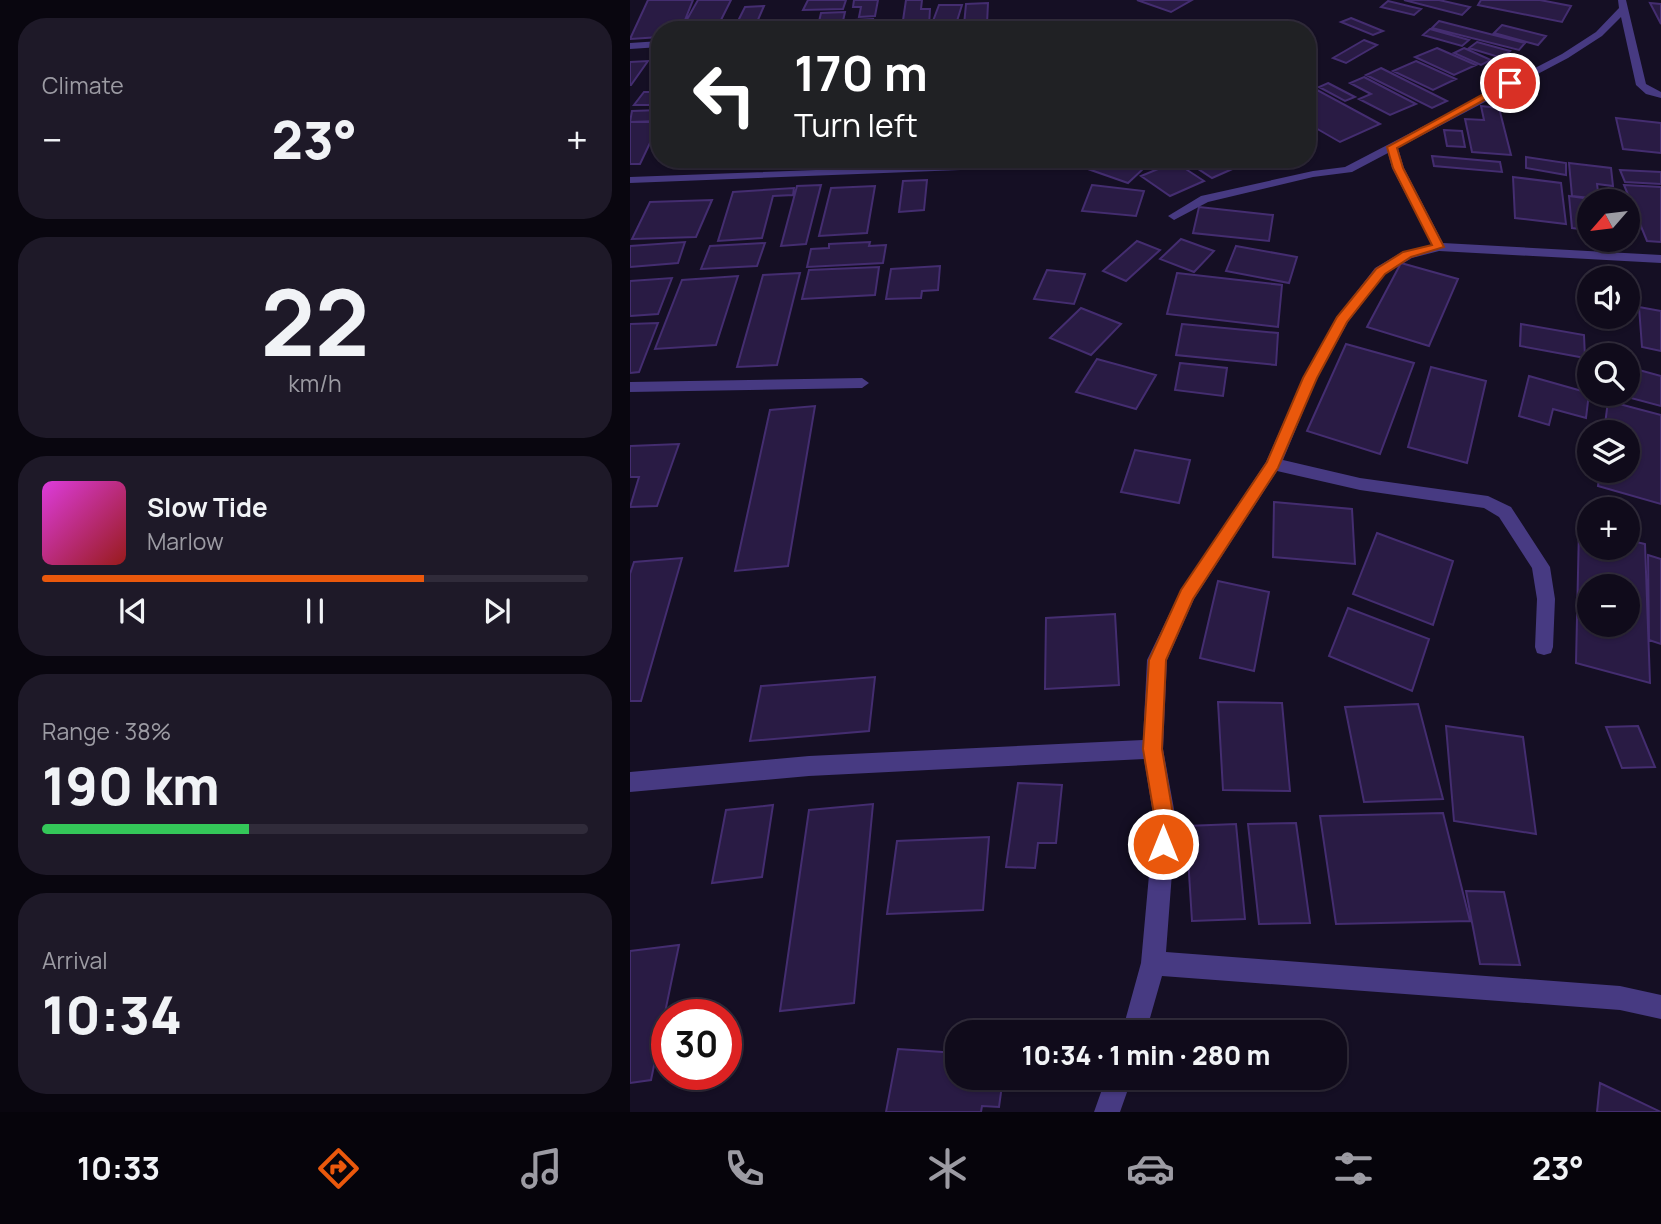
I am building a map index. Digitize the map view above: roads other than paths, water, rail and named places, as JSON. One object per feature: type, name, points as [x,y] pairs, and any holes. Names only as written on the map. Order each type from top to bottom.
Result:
[{"type":"street","points":[[1623,4],[1641,85],[1650,92],[1661,95]]},
{"type":"street","points":[[1174,216],[1205,199],[1313,174],[1348,170],[1565,56],[1598,34],[1623,4]]},
{"type":"street","points":[[630,46],[651,45]]},
{"type":"street","points":[[1392,147],[1398,168],[1438,247]]},
{"type":"street","points":[[630,180],[899,168]]},
{"type":"street","points":[[1137,1020],[1153,964],[1164,820],[1153,749],[1157,660],[1187,595],[1273,464],[1310,378],[1342,320],[1380,271],[1407,255],[1438,247],[1661,259]]},
{"type":"street","points":[[630,387],[862,383]]},
{"type":"street","points":[[1273,464],[1360,484],[1488,502],[1505,512],[1541,567],[1546,599],[1544,647]]},
{"type":"street","points":[[630,782],[808,766],[1153,749]]},
{"type":"street","points":[[1153,964],[1620,998],[1661,1007]]},
{"type":"street","points":[[1107,1112],[1115,1090]]}]
